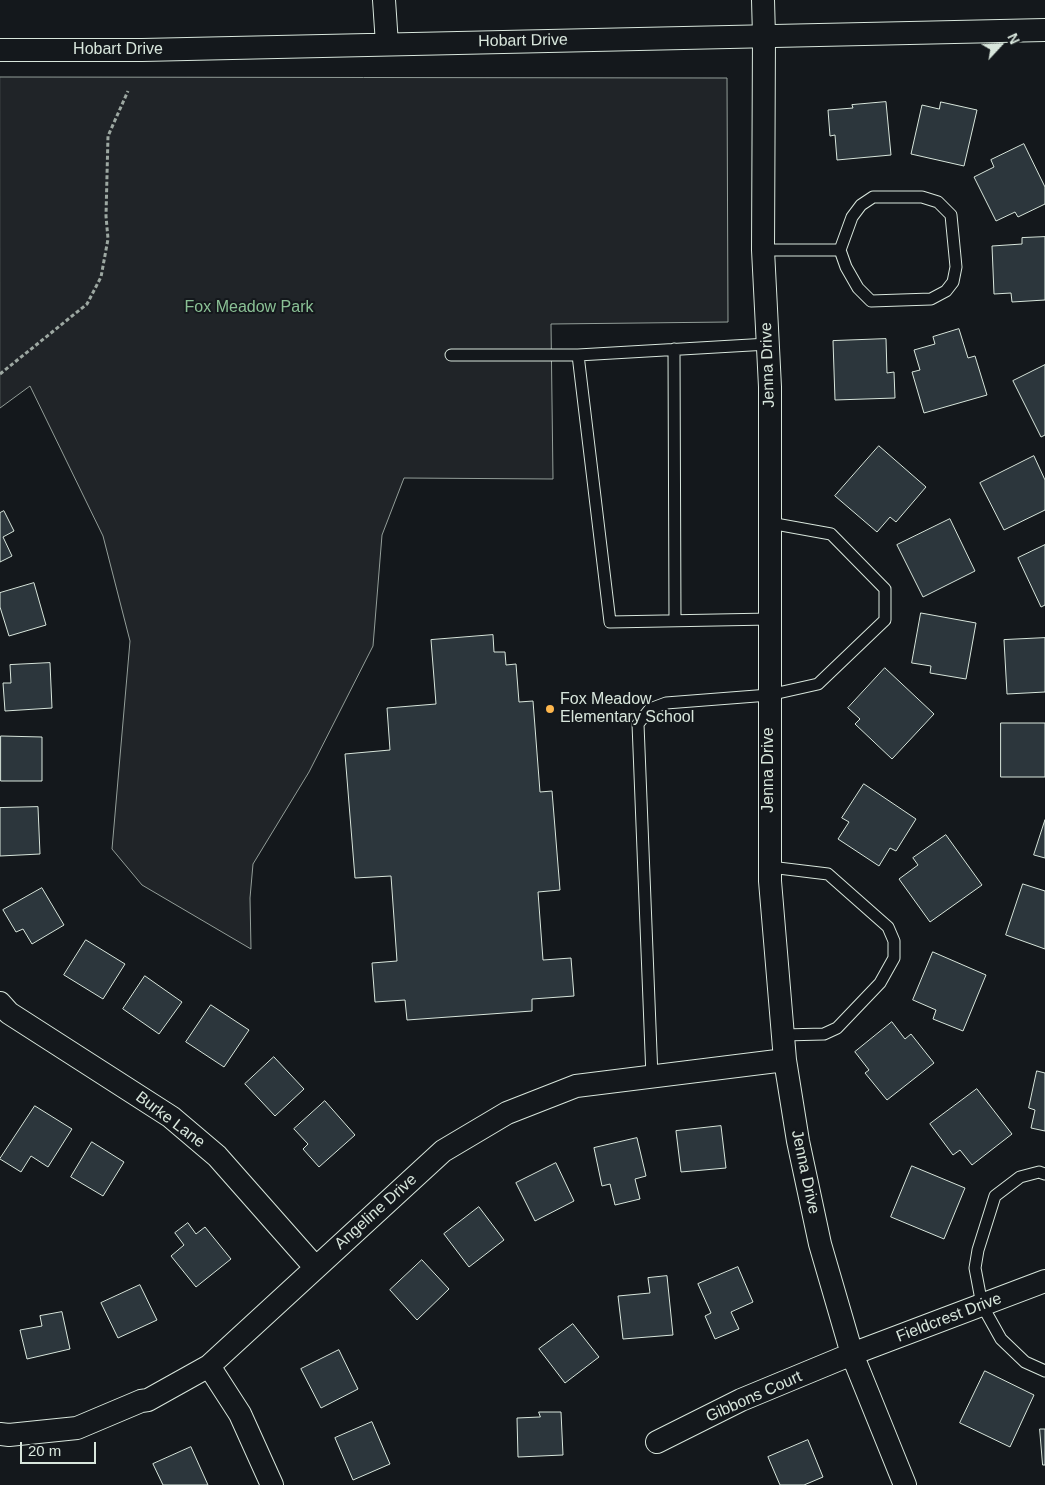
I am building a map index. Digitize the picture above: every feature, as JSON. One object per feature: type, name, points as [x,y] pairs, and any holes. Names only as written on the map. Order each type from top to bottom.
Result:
[{"type":"street","points":[[384,0],[387,44]]},
{"type":"street","name":"Jenna Drive","points":[[763,0],[763,250],[770,387],[770,882],[785,1060],[798,1140],[820,1244],[852,1354],[905,1485]]},
{"type":"street","name":"Hobart Drive","points":[[0,50],[142,50],[1045,30]]},
{"type":"street","name":"Burke Lane","points":[[0,1003],[9,1013],[171,1116],[217,1156],[315,1268]]},
{"type":"street","name":"Angeline Drive","points":[[0,1434],[9,1435],[77,1428],[140,1401],[148,1400],[208,1366],[443,1151],[507,1112],[576,1086],[785,1060]]},
{"type":"street","name":"Fieldcrest Drive","points":[[852,1354],[1045,1281]]},
{"type":"street","name":"Gibbons Court","points":[[656,1442],[741,1400],[852,1354]]},
{"type":"street","points":[[208,1366],[240,1414],[272,1485]]},
{"type":"lane","points":[[873,197],[922,197],[938,202],[951,215],[956,267],[953,282],[946,291],[931,299],[871,301],[858,288],[846,267],[840,250],[852,217],[861,205],[873,197]]},
{"type":"lane","points":[[763,250],[840,250]]},
{"type":"lane","points":[[451,354],[578,355],[768,344]]},
{"type":"lane","points":[[674,350],[676,621]]},
{"type":"lane","points":[[578,355],[610,622],[770,619]]},
{"type":"lane","points":[[652,1076],[638,724],[650,709],[666,703],[769,694],[818,684],[885,620],[884,589],[831,534],[770,523]]},
{"type":"lane","points":[[770,868],[828,874],[888,928],[894,941],[894,958],[880,983],[837,1028],[824,1034],[783,1035]]},
{"type":"lane","points":[[1045,1174],[1038,1172],[1020,1177],[995,1196],[978,1250],[975,1268],[982,1305],[1001,1339],[1025,1362],[1045,1371]]},
{"type":"path","points":[[0,374],[87,304],[101,277],[108,239],[106,216],[108,136],[128,91]]},
{"type":"green space","name":"Fox Meadow Park","points":[[0,77],[727,78],[728,322],[551,324],[553,479],[404,478],[382,535],[373,646],[309,772],[253,864],[250,898],[251,949],[142,885],[112,849],[130,641],[103,536],[30,386],[0,408]]},
{"type":"building","points":[[886,102],[891,155],[837,160],[835,135],[830,136],[828,110],[853,108],[852,105]]},
{"type":"building","points":[[941,102],[977,110],[964,166],[911,154],[922,105],[939,109]]},
{"type":"building","points":[[1024,144],[1045,187],[1045,204],[1018,217],[1015,212],[996,221],[974,177],[994,167],[991,160]]},
{"type":"building","points":[[1045,237],[1045,300],[1012,302],[1011,293],[994,294],[992,246],[1022,244],[1022,238]]},
{"type":"building","points":[[959,329],[968,358],[975,356],[987,395],[924,413],[912,372],[920,370],[914,350],[935,344],[933,337]]},
{"type":"building","points":[[886,339],[887,373],[894,372],[895,398],[835,400],[833,341]]},
{"type":"building","points":[[1045,365],[1045,435],[1041,437],[1013,381]]},
{"type":"building","points":[[879,446],[926,487],[896,522],[890,517],[877,532],[835,496]]},
{"type":"building","points":[[1034,456],[1045,480],[1045,510],[1004,530],[980,483]]},
{"type":"building","points":[[4,511],[14,531],[3,537],[12,556],[0,562],[0,513]]},
{"type":"building","points":[[950,519],[975,571],[923,597],[897,545]]},
{"type":"building","points":[[1045,545],[1045,605],[1041,607],[1018,558]]},
{"type":"building","points":[[34,583],[46,625],[9,636],[0,607],[0,593]]},
{"type":"building","points":[[921,613],[976,623],[966,679],[930,673],[931,666],[912,663]]},
{"type":"building","points":[[493,635],[494,652],[505,652],[506,665],[516,664],[519,702],[533,701],[540,792],[552,791],[560,890],[538,892],[543,960],[571,958],[574,996],[532,999],[532,1011],[407,1020],[405,1000],[375,1002],[372,963],[397,961],[391,876],[355,878],[345,754],[390,750],[387,708],[436,704],[431,640]]},
{"type":"building","points":[[1045,638],[1045,692],[1007,694],[1004,640]]},
{"type":"building","points":[[50,663],[52,708],[5,711],[3,683],[11,683],[10,665]]},
{"type":"building","points":[[885,668],[934,714],[892,759],[855,724],[860,719],[848,708]]},
{"type":"building","points":[[1001,723],[1045,723],[1045,777],[1001,777]]},
{"type":"building","points":[[1,736],[42,737],[42,781],[1,781]]},
{"type":"building","points":[[864,784],[916,819],[896,851],[890,848],[879,866],[838,839],[849,822],[842,818]]},
{"type":"building","points":[[38,807],[40,854],[0,856],[0,808]]},
{"type":"building","points":[[1045,820],[1045,858],[1034,855]]},
{"type":"building","points":[[946,835],[982,885],[930,922],[899,879],[918,865],[913,858]]},
{"type":"building","points":[[1023,884],[1045,891],[1045,949],[1006,935]]},
{"type":"building","points":[[42,888],[64,925],[32,944],[23,929],[16,932],[3,910]]},
{"type":"building","points":[[86,940],[125,964],[103,999],[64,975]]},
{"type":"building","points":[[933,952],[986,975],[963,1031],[933,1019],[936,1010],[913,1000]]},
{"type":"building","points":[[145,976],[182,1002],[159,1034],[123,1009]]},
{"type":"building","points":[[211,1005],[249,1030],[224,1067],[186,1042]]},
{"type":"building","points":[[892,1022],[905,1039],[911,1034],[934,1063],[887,1100],[865,1073],[869,1070],[855,1052]]},
{"type":"building","points":[[274,1057],[304,1089],[275,1116],[245,1084]]},
{"type":"building","points":[[1037,1071],[1045,1073],[1045,1131],[1031,1128],[1035,1110],[1029,1108]]},
{"type":"building","points":[[977,1089],[1012,1134],[972,1165],[960,1150],[953,1155],[930,1124]]},
{"type":"building","points":[[325,1101],[355,1135],[319,1167],[303,1149],[308,1144],[294,1129]]},
{"type":"building","points":[[35,1106],[72,1129],[48,1167],[31,1156],[21,1172],[0,1159]]},
{"type":"building","points":[[721,1126],[726,1168],[681,1172],[676,1131]]},
{"type":"building","points":[[637,1138],[646,1176],[635,1179],[640,1199],[615,1205],[610,1184],[602,1186],[594,1148]]},
{"type":"building","points":[[92,1142],[124,1162],[103,1196],[71,1177]]},
{"type":"building","points":[[556,1163],[574,1201],[535,1221],[516,1183]]},
{"type":"building","points":[[912,1166],[965,1188],[944,1239],[891,1217]]},
{"type":"building","points":[[479,1207],[504,1240],[469,1267],[444,1234]]},
{"type":"building","points":[[188,1223],[196,1234],[205,1227],[231,1259],[196,1287],[171,1256],[184,1245],[175,1233]]},
{"type":"building","points":[[422,1260],[449,1289],[417,1320],[390,1290]]},
{"type":"building","points":[[738,1267],[753,1302],[731,1312],[739,1329],[715,1339],[705,1316],[711,1313],[698,1284]]},
{"type":"building","points":[[667,1276],[673,1335],[623,1339],[618,1296],[650,1293],[648,1278]]},
{"type":"building","points":[[140,1285],[157,1320],[118,1338],[101,1303]]},
{"type":"building","points":[[62,1312],[70,1349],[27,1359],[20,1330],[42,1326],[40,1316]]},
{"type":"building","points":[[573,1324],[599,1357],[565,1383],[539,1349]]},
{"type":"building","points":[[339,1350],[358,1389],[321,1408],[301,1369]]},
{"type":"building","points":[[985,1371],[1034,1395],[1010,1447],[960,1423]]},
{"type":"building","points":[[539,1412],[561,1412],[563,1455],[518,1457],[517,1418],[540,1417]]},
{"type":"building","points":[[372,1422],[390,1464],[353,1480],[335,1438]]},
{"type":"building","points":[[1040,1429],[1045,1429],[1045,1465],[1043,1465]]},
{"type":"building","points":[[808,1440],[823,1477],[804,1485],[780,1485],[768,1457]]},
{"type":"building","points":[[191,1447],[208,1485],[163,1485],[153,1464]]},
{"type":"place","name":"Fox Meadow Elementary School","points":[[550,709]]}]
